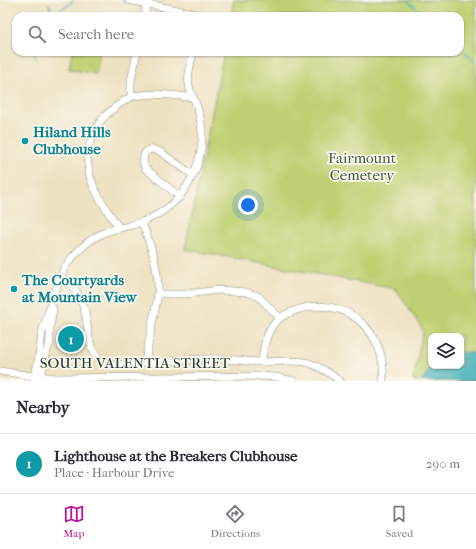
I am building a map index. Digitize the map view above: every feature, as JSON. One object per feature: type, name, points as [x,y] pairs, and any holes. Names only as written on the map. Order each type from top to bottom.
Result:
[{"type":"street","points":[[128,0],[183,12]]},
{"type":"street","points":[[145,12],[146,4]]},
{"type":"street","points":[[131,97],[131,81],[136,56]]},
{"type":"street","points":[[37,379],[43,331],[60,276],[69,261],[92,239],[104,233],[142,222],[169,207],[180,197],[193,175],[202,147],[202,134],[197,106],[189,88],[188,80],[192,56]]},
{"type":"street","points":[[119,228],[103,204],[94,187],[89,172],[88,155],[91,142],[101,121],[113,109],[131,97],[144,94],[153,94],[193,97]]},
{"type":"street","points":[[180,197],[147,171],[143,163],[145,153],[152,149],[160,151],[193,175]]},
{"type":"street","points":[[142,222],[156,263],[158,284],[158,294],[145,362]]},
{"type":"street","points":[[60,276],[68,282],[81,301],[86,313],[91,346],[93,351],[105,362],[113,364],[222,359],[262,362],[295,362],[320,367],[340,381]]},
{"type":"street","points":[[158,294],[186,294],[220,290],[246,292],[258,296],[280,318]]},
{"type":"street","points":[[262,362],[264,347],[268,335],[280,318],[302,308],[316,306],[327,307],[336,309],[354,317],[362,322],[368,329],[378,345],[383,363],[383,381]]},
{"type":"street","name":"SOUTH VALENTIA STREET","points":[[0,370],[37,379],[238,379],[269,376],[294,381]]},
{"type":"green space","name":"Fairmount Cemetery","points":[[234,0],[476,0],[476,381],[413,381],[423,330],[396,289],[185,249],[223,56],[464,56],[464,12],[232,12]]},
{"type":"green space","points":[[71,56],[99,56],[96,74],[69,69]]},
{"type":"water","points":[[464,352],[476,353],[476,381],[422,381],[430,369],[464,369]]},
{"type":"waterway","points":[[63,8],[69,5],[73,0]]},
{"type":"waterway","points":[[407,0],[420,12]]},
{"type":"waterway","points":[[48,4],[51,8]]},
{"type":"waterway","points":[[48,12],[51,8]]},
{"type":"waterway","points":[[464,52],[476,63]]},
{"type":"waterway","points":[[67,293],[70,297],[69,299]]},
{"type":"waterway","points":[[66,294],[67,298]]},
{"type":"place","name":"Hiland Hills Clubhouse","points":[[25,141]]},
{"type":"place","name":"The Courtyards at Mountain View","points":[[14,289]]},
{"type":"place","name":"Lighthouse at the Breakers Clubhouse","points":[[71,339]]}]
